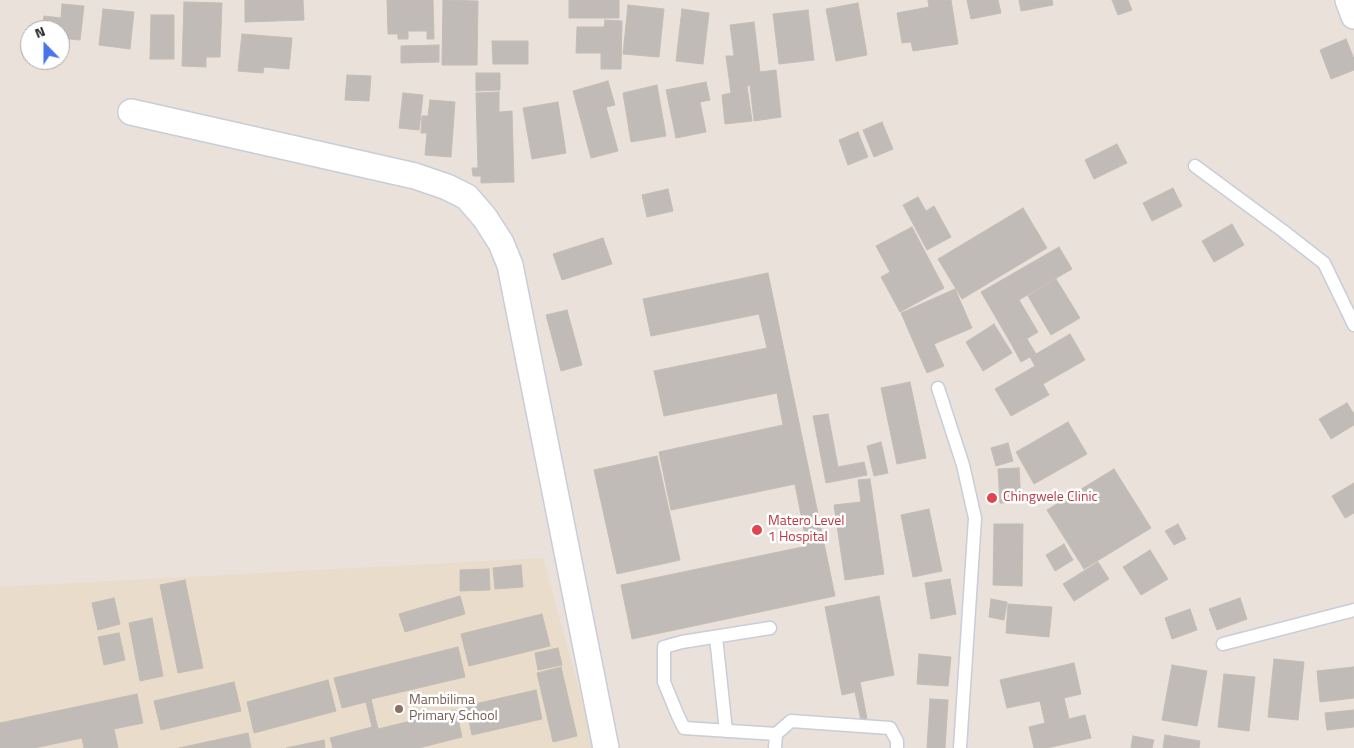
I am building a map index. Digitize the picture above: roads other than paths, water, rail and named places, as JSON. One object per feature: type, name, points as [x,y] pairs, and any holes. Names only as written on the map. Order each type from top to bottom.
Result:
[{"type":"street","points":[[1348,0],[1354,16]]},
{"type":"street","points":[[131,112],[415,176],[447,187],[467,197],[485,218],[501,243],[510,265],[606,748]]},
{"type":"lane","points":[[1195,166],[1324,263],[1354,325]]},
{"type":"lane","points":[[938,388],[963,465],[975,518],[960,748]]},
{"type":"lane","points":[[1223,644],[1354,610]]},
{"type":"lane","points":[[770,628],[682,642],[664,647],[664,682],[684,728],[776,734],[791,721],[890,728],[897,748]]},
{"type":"lane","points":[[716,637],[726,731]]},
{"type":"lane","points":[[775,748],[776,734]]},
{"type":"place","name":"Chingwele Clinic","points":[[992,498]]},
{"type":"place","name":"Matero Level 1 Hospital","points":[[757,530]]},
{"type":"place","name":"Mambilima Primary School","points":[[399,709]]}]
